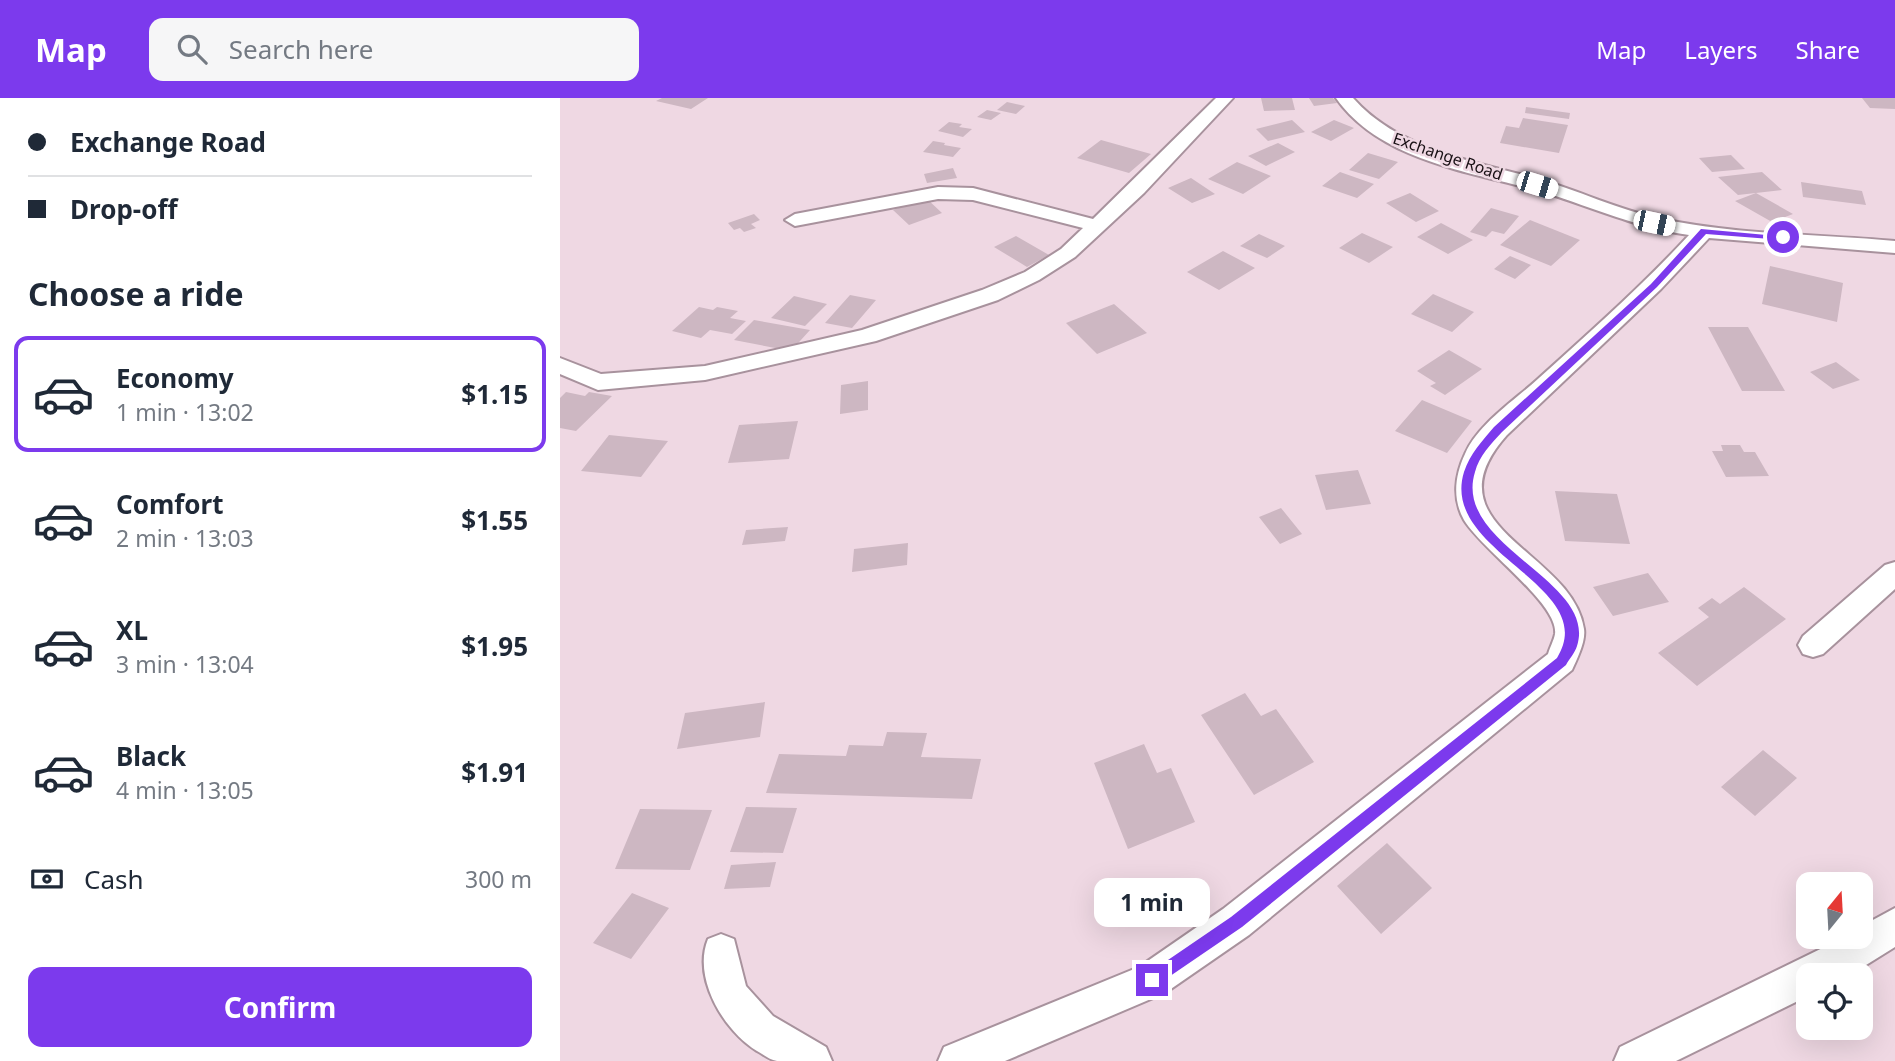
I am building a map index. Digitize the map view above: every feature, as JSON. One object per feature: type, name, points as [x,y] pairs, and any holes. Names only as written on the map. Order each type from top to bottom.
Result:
[{"type":"street","points":[[560,365],[598,382],[705,373],[868,335],[990,295],[1032,276],[1068,253],[1225,98]]},
{"type":"street","name":"Exchange Road","points":[[1344,98],[1353,113],[1364,121],[1423,151],[1554,190],[1628,216],[1704,231],[1895,247]]},
{"type":"street","points":[[795,220],[954,192],[973,194],[1097,226]]},
{"type":"street","points":[[958,1061],[1152,980],[1237,922],[1562,661],[1571,646],[1572,629],[1566,611],[1552,593],[1480,527],[1467,491],[1469,473],[1478,452],[1498,429],[1654,285],[1704,231]]},
{"type":"street","points":[[1813,645],[1895,573]]},
{"type":"street","points":[[1834,963],[1895,926]]},
{"type":"street","points":[[720,952],[729,995],[759,1030],[812,1061]]},
{"type":"street","points":[[1634,1061],[1796,981]]},
{"type":"building","points":[[662,98],[708,98],[691,109],[656,101]]},
{"type":"building","points":[[1261,98],[1292,98],[1295,110],[1264,111]]},
{"type":"building","points":[[1309,98],[1333,98],[1337,103],[1314,106]]},
{"type":"building","points":[[1862,98],[1895,98],[1895,109],[1870,108]]},
{"type":"building","points":[[1007,102],[1025,106],[1016,114],[997,110]]},
{"type":"building","points":[[1526,107],[1570,113],[1569,119],[1525,113]]},
{"type":"building","points":[[987,110],[1001,113],[991,120],[977,117]]},
{"type":"building","points":[[1523,118],[1568,125],[1559,153],[1500,143],[1506,126],[1519,128]]},
{"type":"building","points":[[1292,120],[1305,132],[1268,141],[1256,129]]},
{"type":"building","points":[[1334,120],[1354,128],[1331,141],[1311,132]]},
{"type":"building","points":[[949,122],[972,129],[963,137],[938,131]]},
{"type":"building","points":[[1101,140],[1151,154],[1129,173],[1077,158]]},
{"type":"building","points":[[933,141],[961,148],[953,157],[923,152]]},
{"type":"building","points":[[1278,143],[1295,152],[1266,166],[1248,156]]},
{"type":"building","points":[[1368,153],[1398,162],[1379,179],[1349,170]]},
{"type":"building","points":[[1731,155],[1745,169],[1712,172],[1699,158]]},
{"type":"building","points":[[1237,162],[1271,176],[1243,194],[1208,179]]},
{"type":"building","points":[[953,168],[957,178],[927,183],[924,174]]},
{"type":"building","points":[[1340,172],[1374,184],[1357,198],[1322,186]]},
{"type":"building","points":[[1762,172],[1782,190],[1738,195],[1718,177]]},
{"type":"building","points":[[1191,178],[1215,194],[1192,203],[1168,188]]},
{"type":"building","points":[[1801,182],[1862,191],[1866,205],[1803,197]]},
{"type":"building","points":[[1410,193],[1439,211],[1416,222],[1386,203]]},
{"type":"building","points":[[1756,193],[1793,214],[1772,222],[1735,201]]},
{"type":"building","points":[[926,198],[942,213],[909,225],[893,210]]},
{"type":"building","points":[[1491,208],[1519,216],[1504,234],[1492,231],[1486,237],[1470,232]]},
{"type":"building","points":[[754,214],[760,220],[751,224],[756,228],[744,232],[740,228],[734,230],[728,223]]},
{"type":"building","points":[[1530,220],[1580,240],[1551,266],[1500,245]]},
{"type":"building","points":[[1441,223],[1473,240],[1448,254],[1417,237]]},
{"type":"building","points":[[1362,233],[1393,247],[1369,263],[1339,248]]},
{"type":"building","points":[[1259,234],[1285,246],[1267,258],[1240,246]]},
{"type":"building","points":[[1016,236],[1049,255],[1027,267],[994,247]]},
{"type":"building","points":[[1223,251],[1255,268],[1219,290],[1187,272]]},
{"type":"building","points":[[1510,256],[1531,265],[1515,279],[1494,269]]},
{"type":"building","points":[[1770,266],[1843,283],[1837,322],[1762,304]]},
{"type":"building","points":[[1433,294],[1474,312],[1452,332],[1411,314]]},
{"type":"building","points":[[850,295],[876,300],[852,328],[825,323]]},
{"type":"building","points":[[794,296],[827,304],[805,326],[771,318]]},
{"type":"building","points":[[1114,304],[1147,333],[1097,354],[1066,323]]},
{"type":"building","points":[[699,307],[738,311],[730,318],[746,321],[732,334],[710,330],[701,338],[672,331]]},
{"type":"building","points":[[754,320],[810,330],[791,351],[734,340]]},
{"type":"building","points":[[1708,327],[1748,327],[1785,391],[1742,391]]},
{"type":"building","points":[[1449,350],[1482,369],[1445,395],[1430,386],[1436,383],[1417,371]]},
{"type":"building","points":[[1836,362],[1860,380],[1833,389],[1810,372]]},
{"type":"building","points":[[868,381],[868,410],[840,414],[841,385]]},
{"type":"building","points":[[566,392],[585,396],[589,392],[612,396],[576,431],[560,428],[560,398]]},
{"type":"building","points":[[1422,400],[1472,421],[1447,453],[1395,431]]},
{"type":"building","points":[[798,421],[789,459],[728,463],[739,425]]},
{"type":"building","points":[[609,435],[668,441],[641,477],[581,471]]},
{"type":"building","points":[[1721,445],[1740,445],[1744,452],[1755,452],[1769,476],[1726,477],[1712,451],[1723,451]]},
{"type":"building","points":[[1358,470],[1371,504],[1326,510],[1315,475]]},
{"type":"building","points":[[1555,491],[1617,494],[1630,544],[1565,541]]},
{"type":"building","points":[[1281,508],[1302,534],[1280,544],[1259,517]]},
{"type":"building","points":[[788,527],[785,541],[742,545],[746,530]]},
{"type":"building","points":[[908,543],[907,565],[852,572],[854,549]]},
{"type":"building","points":[[1648,573],[1669,602],[1613,616],[1593,587]]},
{"type":"building","points":[[1744,587],[1786,619],[1697,686],[1658,653],[1709,617],[1698,608],[1712,598],[1720,604]]},
{"type":"building","points":[[1245,693],[1261,716],[1276,709],[1314,762],[1254,795],[1201,715]]},
{"type":"building","points":[[765,702],[760,737],[677,749],[685,713]]},
{"type":"building","points":[[887,732],[927,733],[921,757],[981,759],[972,799],[766,793],[779,754],[846,756],[849,745],[883,746]]},
{"type":"building","points":[[1144,744],[1157,773],[1171,768],[1195,822],[1128,849],[1094,763]]},
{"type":"building","points":[[1763,750],[1797,778],[1755,816],[1721,787]]},
{"type":"building","points":[[746,807],[797,808],[783,853],[730,852]]},
{"type":"building","points":[[640,809],[712,810],[690,870],[615,869]]},
{"type":"building","points":[[1387,843],[1432,888],[1381,934],[1337,886]]},
{"type":"building","points":[[776,862],[770,887],[724,889],[731,865]]},
{"type":"building","points":[[632,893],[669,908],[631,959],[593,943]]},
{"type":"route","points":[[1152,980],[1237,922],[1562,661],[1571,646],[1572,629],[1566,611],[1552,593],[1480,527],[1472,509],[1467,491],[1469,473],[1478,452],[1498,429],[1654,285],[1704,231],[1783,237]]}]
